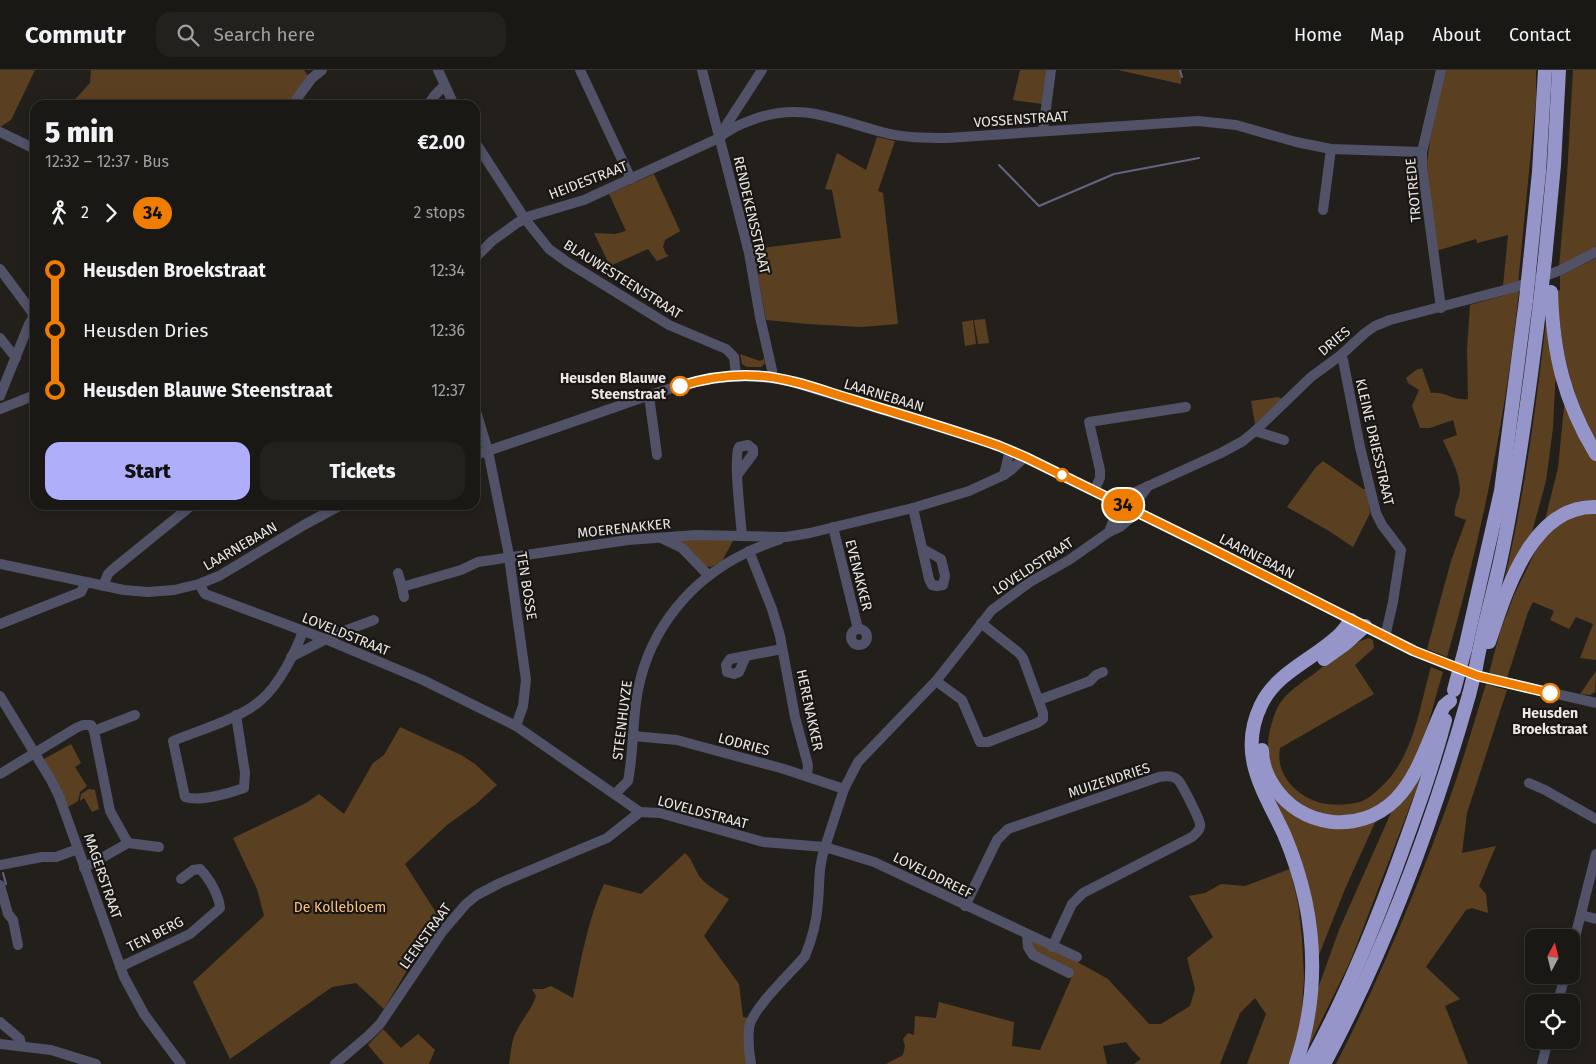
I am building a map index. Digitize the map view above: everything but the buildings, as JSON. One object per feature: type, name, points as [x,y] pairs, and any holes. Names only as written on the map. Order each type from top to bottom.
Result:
[{"type":"highway","points":[[1309,1064],[1364,950],[1389,886],[1437,753],[1465,649],[1500,491],[1526,300],[1539,172],[1545,70]]},
{"type":"highway","points":[[1324,1064],[1348,1019],[1401,896],[1452,754],[1476,667],[1503,549],[1517,476],[1546,293],[1548,232],[1554,166],[1559,70]]},
{"type":"highway","points":[[1546,293],[1560,372],[1579,423],[1596,454]]},
{"type":"highway","points":[[1476,667],[1483,660],[1494,626],[1518,569],[1537,536],[1565,512],[1586,506],[1596,506]]},
{"type":"highway","points":[[1296,1064],[1307,1024],[1312,992],[1311,938],[1305,898],[1292,855],[1256,776],[1252,756],[1255,723],[1260,706],[1274,685],[1286,674],[1339,636],[1351,620]]},
{"type":"highway","points":[[1365,626],[1345,644],[1283,689],[1268,712],[1262,741],[1263,765],[1268,778],[1285,801],[1307,816],[1332,823],[1352,822],[1377,813],[1395,800],[1411,780],[1444,706],[1452,696]]},
{"type":"street","points":[[295,100],[310,74],[322,70]]},
{"type":"street","points":[[438,70],[451,100]]},
{"type":"street","points":[[580,70],[631,179]]},
{"type":"street","name":"RENDEKENSSTRAAT","points":[[702,70],[749,253],[772,378]]},
{"type":"street","points":[[719,138],[762,70]]},
{"type":"street","points":[[1043,131],[1051,70]]},
{"type":"street","name":"TROTREDE","points":[[1441,70],[1422,152],[1441,308]]},
{"type":"street","points":[[431,100],[444,86]]},
{"type":"street","name":"VOSSENSTRAAT","points":[[719,138],[725,133],[757,118],[793,111],[834,117],[882,132],[919,138],[947,138],[1180,121],[1220,122],[1331,149],[1422,152]]},
{"type":"street","points":[[0,132],[30,147]]},
{"type":"street","name":"HEIDESTRAAT","points":[[480,253],[492,241],[525,219],[584,200],[719,138]]},
{"type":"street","points":[[1323,210],[1331,149]]},
{"type":"street","name":"BLAUWESTEENSTRAAT","points":[[480,150],[543,243],[567,262],[669,325],[730,352],[734,357],[736,373]]},
{"type":"street","name":"DRIES","points":[[1119,504],[1122,498],[1221,453],[1242,441],[1255,431],[1289,396],[1311,377],[1339,360],[1375,326],[1390,320],[1516,287],[1561,270],[1596,252]]},
{"type":"street","points":[[0,269],[30,309]]},
{"type":"street","points":[[0,396],[4,377],[16,358],[30,323]]},
{"type":"street","points":[[0,338],[16,358]]},
{"type":"street","name":"KLEINE DRIESSTRAAT","points":[[1339,360],[1376,513],[1382,525],[1401,550],[1393,602],[1385,637]]},
{"type":"street","name":"LAARNEBAAN","points":[[480,453],[700,380],[736,373],[796,383],[1010,450],[1206,546],[1385,637],[1431,658],[1478,676],[1596,703]]},
{"type":"street","points":[[649,396],[657,455]]},
{"type":"street","points":[[0,409],[30,397]]},
{"type":"street","points":[[1094,491],[1100,478],[1100,470],[1089,422],[1186,407]]},
{"type":"street","name":"TEN BOSSE","points":[[480,425],[488,451],[509,558],[526,680],[523,706],[516,726]]},
{"type":"street","points":[[1255,431],[1284,440]]},
{"type":"street","points":[[1004,475],[1010,450]]},
{"type":"street","name":"MOERENAKKER","points":[[398,573],[403,592],[478,562],[602,542],[696,535],[786,537],[914,508],[969,491],[1004,475],[1025,457]]},
{"type":"street","points":[[738,474],[742,536]]},
{"type":"street","points":[[1135,512],[1138,500],[1148,486]]},
{"type":"street","points":[[1109,532],[1119,504]]},
{"type":"street","points":[[914,508],[923,549]]},
{"type":"street","points":[[103,586],[108,574],[112,570],[186,510]]},
{"type":"street","name":"LAARNEBAAN","points":[[0,564],[134,591],[174,590],[198,584],[227,572],[332,510]]},
{"type":"street","name":"LOVELDSTRAAT","points":[[198,584],[205,594],[325,639],[423,680],[516,726],[640,812],[660,813],[763,842],[825,847],[844,789],[858,762],[936,681],[992,610],[1109,532],[1120,527],[1135,512]]},
{"type":"street","name":"EVENAKKER","points":[[833,527],[858,629]]},
{"type":"street","points":[[660,537],[682,548],[709,576]]},
{"type":"street","name":"STEENHUYZE","points":[[615,794],[628,781],[637,691],[652,646],[671,613],[686,595],[709,576],[749,551],[786,537]]},
{"type":"street","name":"HERENAKKER","points":[[749,551],[772,609],[782,649],[794,716],[808,765],[807,776]]},
{"type":"street","points":[[0,624],[81,592],[86,582]]},
{"type":"street","points":[[291,657],[336,634],[374,620]]},
{"type":"street","points":[[936,681],[962,700],[980,742],[988,742],[1043,719],[1039,700],[1023,658],[982,623]]},
{"type":"street","points":[[236,715],[244,773],[244,788],[234,792],[197,799],[185,797],[173,741],[236,715],[260,702],[291,657],[303,631]]},
{"type":"street","points":[[746,656],[782,649]]},
{"type":"street","points":[[1039,700],[1090,681],[1096,675],[1103,672]]},
{"type":"street","name":"MAGERSTRAAT","points":[[0,696],[60,796],[120,967],[144,1014],[180,1064]]},
{"type":"street","points":[[94,731],[135,715]]},
{"type":"street","points":[[0,774],[76,728],[87,724],[91,726],[94,731],[110,811],[128,843]]},
{"type":"street","name":"LODRIES","points":[[633,736],[676,740],[807,776],[844,789]]},
{"type":"street","name":"MUIZENDRIES","points":[[965,906],[997,840],[1008,829],[1159,777],[1169,776],[1177,779],[1183,787],[1200,824],[1198,832],[1192,837],[1076,898],[1052,947]]},
{"type":"street","points":[[1529,784],[1546,790],[1596,819]]},
{"type":"street","name":"LEENSTRAAT","points":[[335,1064],[380,1024],[442,932],[471,899],[500,883],[607,838],[640,812]]},
{"type":"street","points":[[84,868],[128,843],[159,847]]},
{"type":"street","points":[[751,1064],[748,1029],[752,1018],[808,949],[817,910],[819,872],[825,847]]},
{"type":"street","name":"LOVELDDREEF","points":[[825,847],[874,862],[1077,958]]},
{"type":"street","points":[[0,865],[42,857],[56,857],[78,849]]},
{"type":"street","points":[[1577,929],[1596,854]]},
{"type":"street","name":"TEN BERG","points":[[120,967],[190,934],[220,908],[219,902],[200,869],[193,870],[181,879]]},
{"type":"street","points":[[0,885],[8,914],[13,920],[18,945]]},
{"type":"street","points":[[1581,915],[1596,919]]},
{"type":"street","points":[[1027,935],[1028,947],[1033,955],[1069,973]]},
{"type":"street","points":[[0,1022],[20,1038],[21,1045]]},
{"type":"street","points":[[0,1044],[51,1050],[96,1064]]},
{"type":"street","points":[[1542,1064],[1546,1049]]},
{"type":"green space","points":[[0,70],[35,70],[11,120],[0,127]]},
{"type":"green space","points":[[91,70],[304,70],[309,77],[289,100],[75,100],[90,83]]},
{"type":"green space","points":[[1020,70],[1046,70],[1042,104],[1013,100]]},
{"type":"green space","points":[[1118,70],[1181,70],[1181,84]]},
{"type":"green space","points":[[1445,70],[1536,70],[1536,100],[1518,284],[1503,286],[1508,235],[1477,243],[1476,239],[1436,251],[1427,164],[1430,140]]},
{"type":"green space","points":[[1573,70],[1596,70],[1596,249],[1559,267],[1567,176]]},
{"type":"green space","points":[[877,137],[895,141],[878,191],[883,193],[898,324],[861,327],[766,320],[753,249],[841,238],[832,190],[825,189],[837,153],[866,170]]},
{"type":"green space","points":[[654,174],[680,231],[665,240],[663,247],[669,256],[657,261],[648,249],[610,266],[594,233],[615,234],[626,231],[609,194]]},
{"type":"green space","points":[[1596,258],[1596,440],[1586,421],[1572,385],[1564,350],[1557,291],[1560,290],[1560,276]]},
{"type":"green space","points":[[1519,291],[1514,338],[1491,476],[1460,612],[1447,657],[1427,649],[1451,561],[1466,520],[1455,516],[1460,492],[1459,482],[1443,440],[1457,435],[1453,420],[1430,428],[1420,428],[1412,406],[1419,390],[1408,383],[1406,378],[1422,368],[1431,393],[1441,393],[1458,399],[1468,399],[1467,350],[1470,305]]},
{"type":"green space","points":[[1547,313],[1556,367],[1553,428],[1546,481],[1532,532],[1501,594],[1523,489]]},
{"type":"green space","points":[[985,319],[989,343],[978,344],[974,320]]},
{"type":"green space","points":[[973,320],[976,344],[965,346],[962,322]]},
{"type":"green space","points":[[740,354],[760,361],[764,359],[765,363],[761,367],[747,367],[742,364]]},
{"type":"green space","points":[[1278,397],[1283,399],[1255,424],[1251,401]]},
{"type":"green space","points":[[1565,397],[1596,460],[1596,503],[1544,524],[1558,468]]},
{"type":"green space","points":[[1323,461],[1363,489],[1367,489],[1370,513],[1353,547],[1287,507],[1316,467]]},
{"type":"green space","points":[[1596,513],[1596,660],[1580,658],[1593,624],[1576,617],[1569,629],[1550,620],[1554,611],[1533,602],[1507,678],[1489,673],[1500,632],[1514,595],[1541,542],[1550,531],[1571,516]]},
{"type":"green space","points":[[679,539],[734,539],[722,561],[711,567],[705,566],[692,551],[679,543]]},
{"type":"green space","points":[[1370,638],[1373,641],[1374,648],[1355,665],[1374,694],[1280,748],[1279,757],[1284,774],[1288,782],[1302,794],[1323,803],[1333,805],[1350,804],[1370,797],[1385,783],[1403,758],[1415,728],[1431,667],[1443,672],[1420,747],[1397,788],[1379,804],[1346,816],[1334,816],[1311,811],[1284,791],[1272,769],[1268,743],[1276,710],[1285,697],[1294,689],[1349,647]]},
{"type":"green space","points":[[1596,671],[1595,692],[1590,695],[1580,694]]},
{"type":"green space","points":[[1486,684],[1507,690],[1467,813],[1462,853],[1496,846],[1479,886],[1486,894],[1488,913],[1472,908],[1466,910],[1426,967],[1460,999],[1445,1006],[1468,1064],[1336,1064],[1384,963],[1427,859],[1453,789]]},
{"type":"green space","name":"De Kollebloem","points":[[400,727],[461,755],[475,764],[497,785],[476,804],[447,825],[405,864],[442,922],[418,952],[384,1009],[356,983],[332,987],[230,1059],[193,982],[264,916],[257,889],[233,838],[306,803],[319,794],[344,814],[373,763],[384,755]]},
{"type":"green space","points":[[71,744],[81,763],[75,767],[87,786],[80,792],[78,801],[68,807],[44,759]]},
{"type":"green space","points":[[1259,757],[1302,819],[1377,818],[1345,889],[1317,960],[1313,920],[1268,794]]},
{"type":"green space","points":[[1427,762],[1350,962],[1303,1058],[1316,994],[1339,930],[1394,806]]},
{"type":"green space","points":[[89,789],[95,790],[99,809],[92,812],[84,798],[80,801],[81,794]]},
{"type":"green space","points":[[685,853],[703,880],[729,899],[704,936],[739,984],[743,1017],[749,1018],[748,1064],[509,1064],[514,1036],[536,996],[532,989],[543,989],[551,986],[573,998],[589,925],[604,884],[641,894]]},
{"type":"green space","points":[[1290,869],[1298,903],[1304,978],[1300,1034],[1289,1064],[1247,1064],[1266,1014],[1255,998],[1240,1013],[1220,1064],[1134,1064],[1141,1059],[1126,1042],[1103,1046],[1107,1064],[886,1064],[903,1055],[905,1046],[903,1039],[908,1033],[914,1035],[915,1016],[936,1018],[939,1002],[1014,1022],[1012,1046],[1040,1050],[1074,972],[1036,955],[1031,940],[1074,960],[1108,979],[1149,1024],[1161,1024],[1190,1006],[1195,989],[1187,958],[1213,937],[1189,896],[1205,893],[1221,884],[1245,886]]},
{"type":"green space","points":[[383,1029],[401,1048],[418,1034],[435,1050],[429,1064],[384,1064],[368,1045]]},
{"type":"waterway","points":[[1180,70],[1182,77]]},
{"type":"waterway","points":[[999,165],[1039,206],[1114,174],[1199,158]]},
{"type":"waterway","points":[[3,873],[6,884]]},
{"type":"bus line","name":"34","points":[[680,386],[713,377],[742,375],[789,381],[999,446],[1206,546],[1414,651],[1478,676],[1550,693]]},
{"type":"place","name":"Heusden Blauwe Steenstraat","points":[[680,386]]},
{"type":"place","name":"Heusden Broekstraat","points":[[1550,693]]}]
